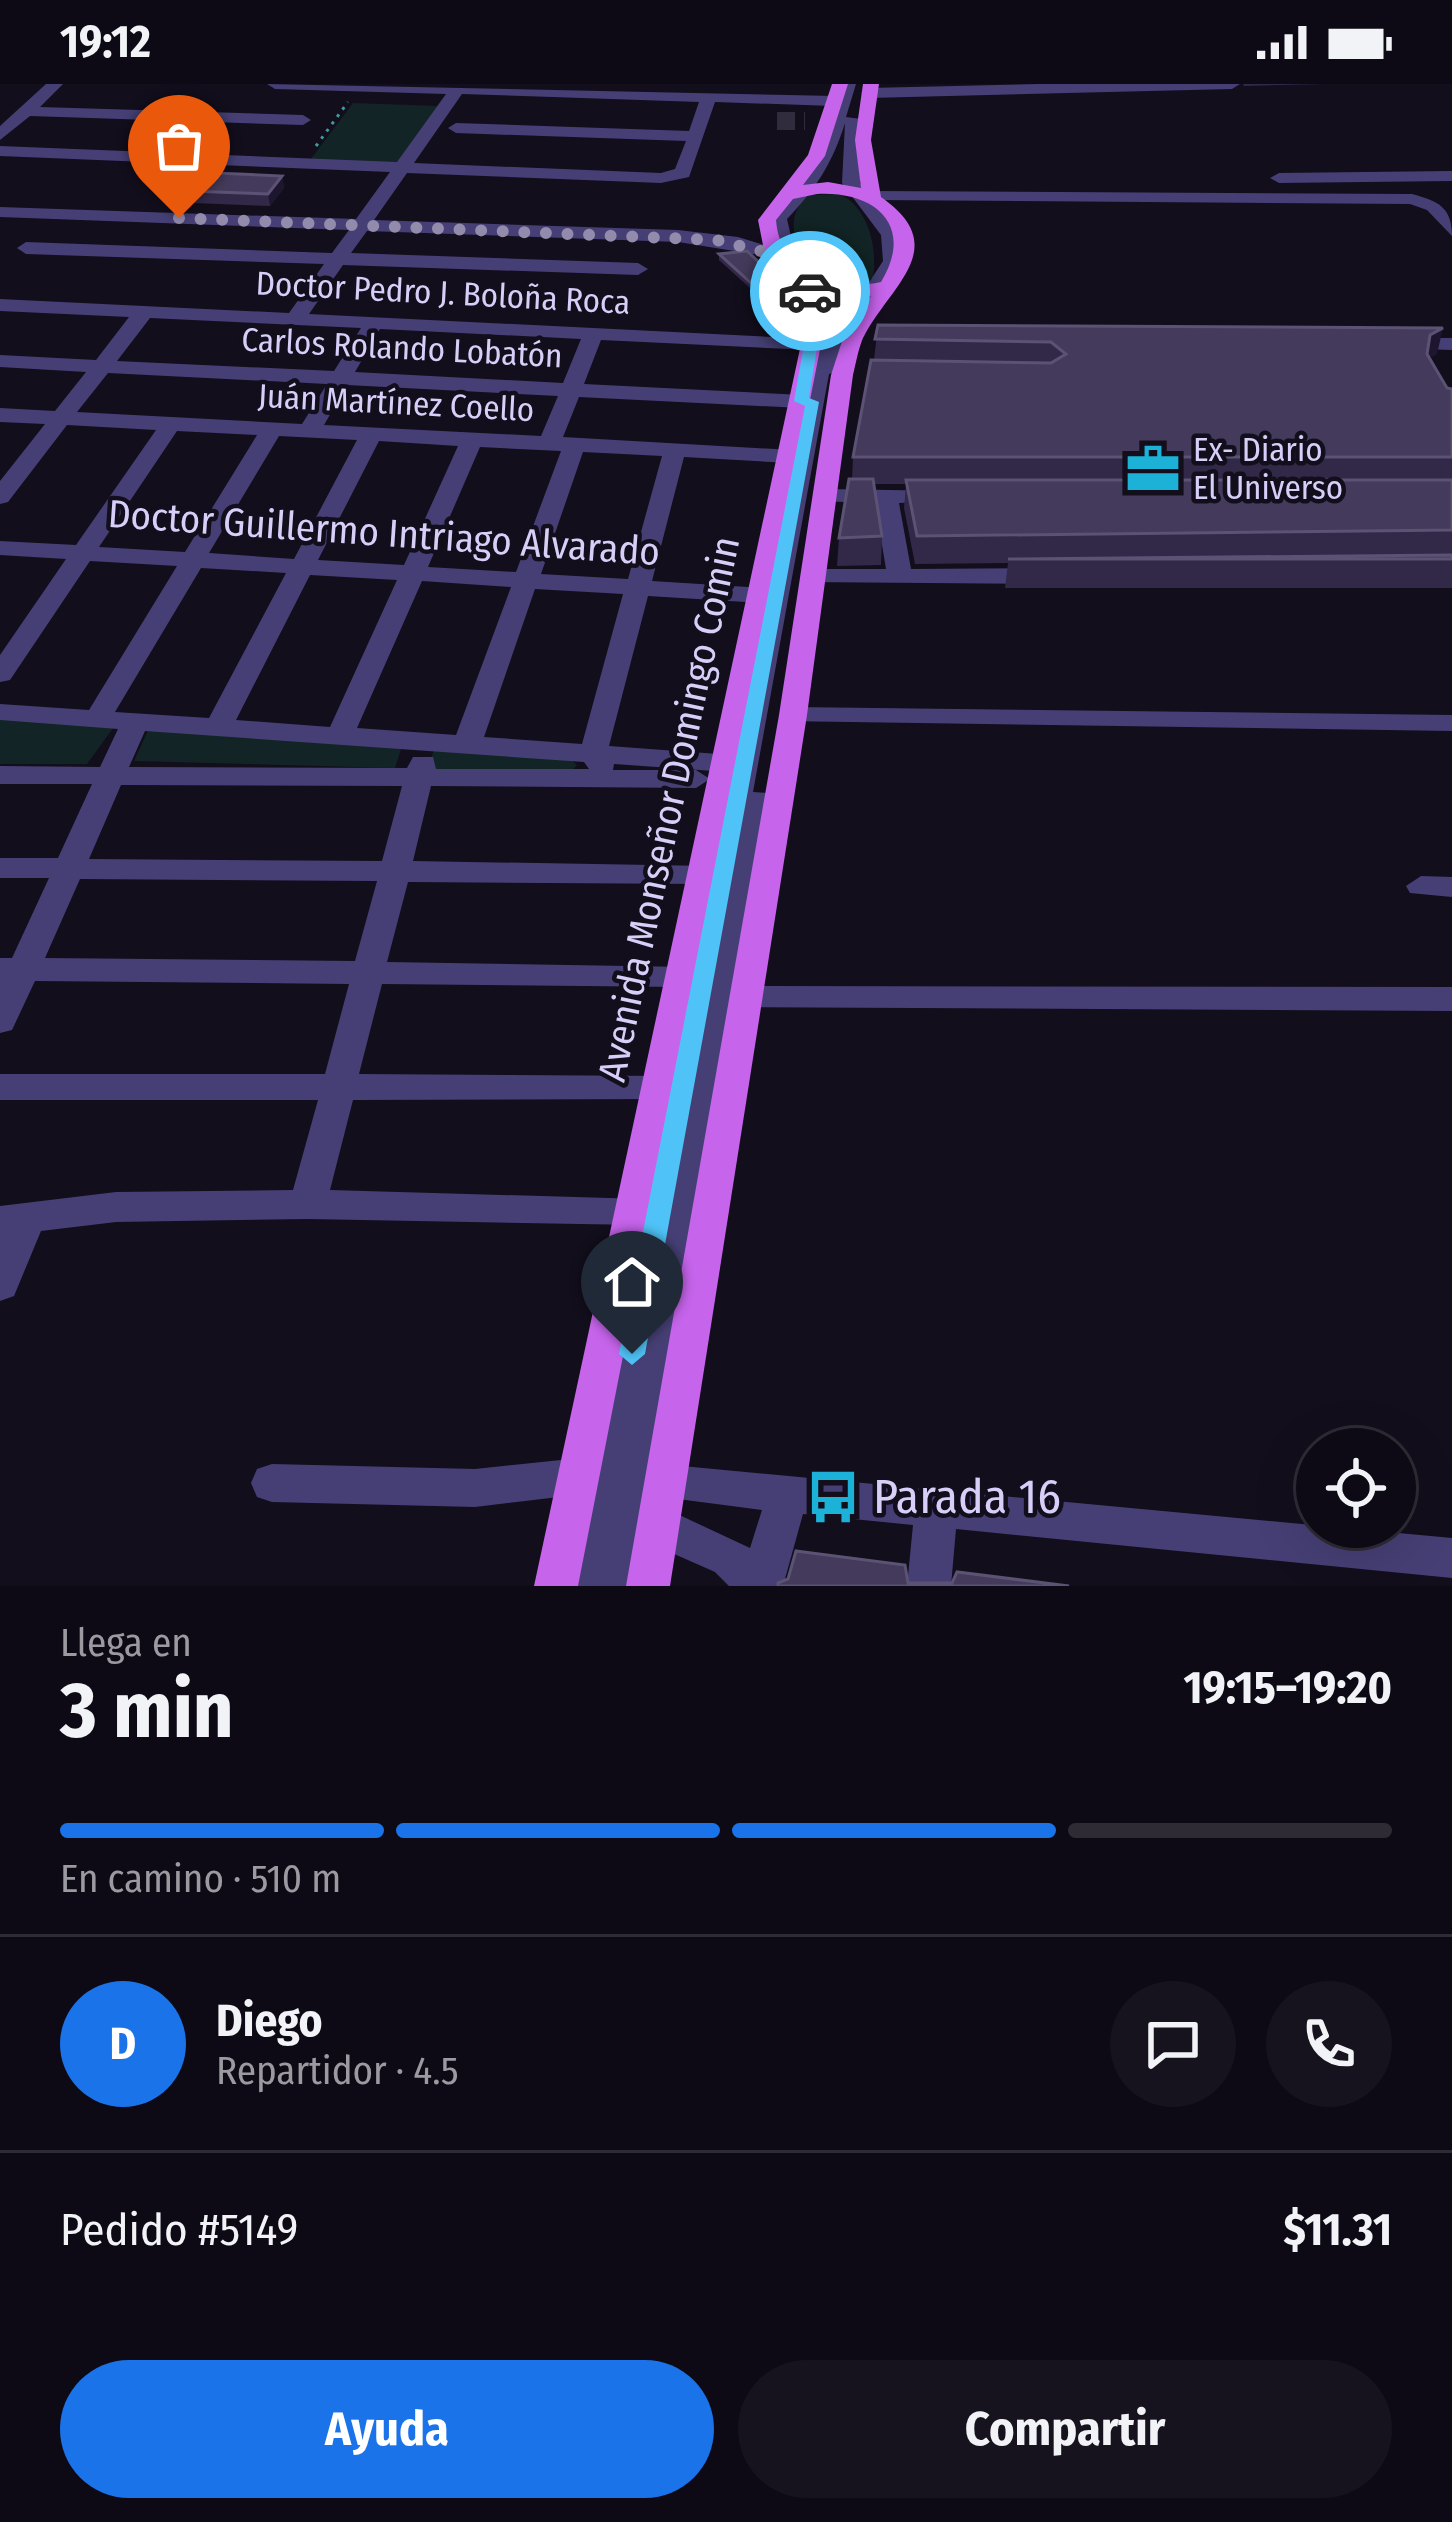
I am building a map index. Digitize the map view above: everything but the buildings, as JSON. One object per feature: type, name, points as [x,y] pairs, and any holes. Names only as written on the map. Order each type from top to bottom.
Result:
[{"type":"main road","points":[[848,95],[796,193],[767,220],[767,238],[777,255],[813,285],[885,289]]},
{"type":"main road","points":[[796,193],[868,192]]},
{"type":"main road","name":"Avenida Monseñor Domingo Comin","points":[[648,1586],[794,715],[842,375],[852,340],[903,266],[903,235],[868,192]]},
{"type":"main road","name":"Avenida Monseñor Domingo Comin","points":[[556,1586],[637,1211],[789,456],[807,402],[813,285]]},
{"type":"street","points":[[0,135],[55,84]]},
{"type":"street","points":[[274,84],[481,88],[707,102],[1232,84]]},
{"type":"street","points":[[295,320],[358,224],[456,91]]},
{"type":"street","points":[[707,102],[765,113],[798,113],[848,95]]},
{"type":"street","points":[[813,285],[776,229],[784,208],[832,143],[848,95]]},
{"type":"street","name":"Avenida Monseñor Domingo Comin","points":[[848,95],[848,140],[868,192]]},
{"type":"street","points":[[0,151],[673,177],[683,172],[707,102]]},
{"type":"street","points":[[27,110],[303,120]]},
{"type":"street","points":[[456,128],[695,136]]},
{"type":"street","points":[[868,192],[1452,176]]},
{"type":"street","points":[[868,192],[1452,205]]},
{"type":"street","points":[[1425,201],[1452,230]]},
{"type":"street","points":[[0,212],[679,236],[777,255],[762,272],[813,285]]},
{"type":"street","points":[[679,236],[735,234],[767,220]]},
{"type":"street","points":[[716,240],[733,257]]},
{"type":"street","points":[[26,248],[638,269]]},
{"type":"street","name":"Avenida Monseñor Domingo Comin","points":[[588,1586],[807,402],[829,317],[813,285]]},
{"type":"street","name":"Avenida Monseñor Domingo Comin","points":[[618,1586],[837,356],[848,329],[885,289]]},
{"type":"street","name":"Doctor Pedro J. Boloña Roca","points":[[0,305],[811,344]]},
{"type":"street","points":[[0,496],[10,471],[61,419],[144,312]]},
{"type":"street","points":[[309,431],[374,323]]},
{"type":"street","points":[[467,745],[525,580],[562,444],[571,390],[593,334]]},
{"type":"street","points":[[852,340],[885,341]]},
{"type":"street","points":[[1371,344],[1452,344]]},
{"type":"street","name":"Carlos Rolando Lobatón","points":[[0,361],[807,402]]},
{"type":"street","points":[[842,375],[874,376]]},
{"type":"street","name":"Juán Martínez Coello","points":[[0,415],[789,456]]},
{"type":"street","points":[[0,674],[171,424]]},
{"type":"street","points":[[97,719],[272,430]]},
{"type":"street","points":[[218,728],[371,435]]},
{"type":"street","points":[[340,736],[472,440]]},
{"type":"street","points":[[592,766],[675,450]]},
{"type":"street","points":[[824,496],[981,496]]},
{"type":"street","points":[[886,497],[900,577]]},
{"type":"street","name":"Doctor Guillermo Intriago Alvarado","points":[[0,548],[763,595]]},
{"type":"street","points":[[814,577],[1075,576]]},
{"type":"street","points":[[0,712],[467,745],[592,766]]},
{"type":"street","points":[[794,715],[1452,723]]},
{"type":"street","points":[[0,1021],[12,969],[69,869],[135,722]]},
{"type":"street","points":[[308,1204],[429,742]]},
{"type":"street","points":[[0,775],[420,778],[592,766],[726,771]]},
{"type":"street","points":[[0,868],[703,874]]},
{"type":"street","points":[[12,969],[682,976]]},
{"type":"street","points":[[744,997],[1452,999]]},
{"type":"street","points":[[0,1087],[660,1087]]},
{"type":"street","points":[[0,1285],[14,1219],[116,1207],[308,1204],[637,1211]]},
{"type":"street","points":[[272,1483],[475,1488],[580,1477]]},
{"type":"street","points":[[665,1480],[1452,1558]]},
{"type":"street","points":[[658,1526],[730,1558],[760,1585],[788,1493]]},
{"type":"street","points":[[929,1586],[936,1508]]},
{"type":"path","points":[[303,164],[358,87]]},
{"type":"shaded area","points":[[353,103],[440,106],[396,168],[307,164]]},
{"type":"shaded area","points":[[839,194],[857,208],[872,241],[873,277],[859,286],[816,276],[795,236],[795,216],[807,195]]},
{"type":"shaded area","points":[[0,717],[116,724],[87,764],[0,764]]},
{"type":"shaded area","points":[[149,728],[402,746],[395,768],[134,761]]},
{"type":"shaded area","points":[[434,750],[570,759],[577,765],[571,771],[427,769]]},
{"type":"tunnel","points":[[777,121],[805,121]]},
{"type":"way so far","points":[[179,218],[716,240],[777,255],[807,282],[810,291]]},
{"type":"place","name":"Ex- Diario El Universo","points":[[1153,469]]},
{"type":"place","name":"Parada 16","points":[[833,1497]]},
{"type":"route","points":[[632,1354],[812,402],[801,401],[815,316],[810,291]]}]
